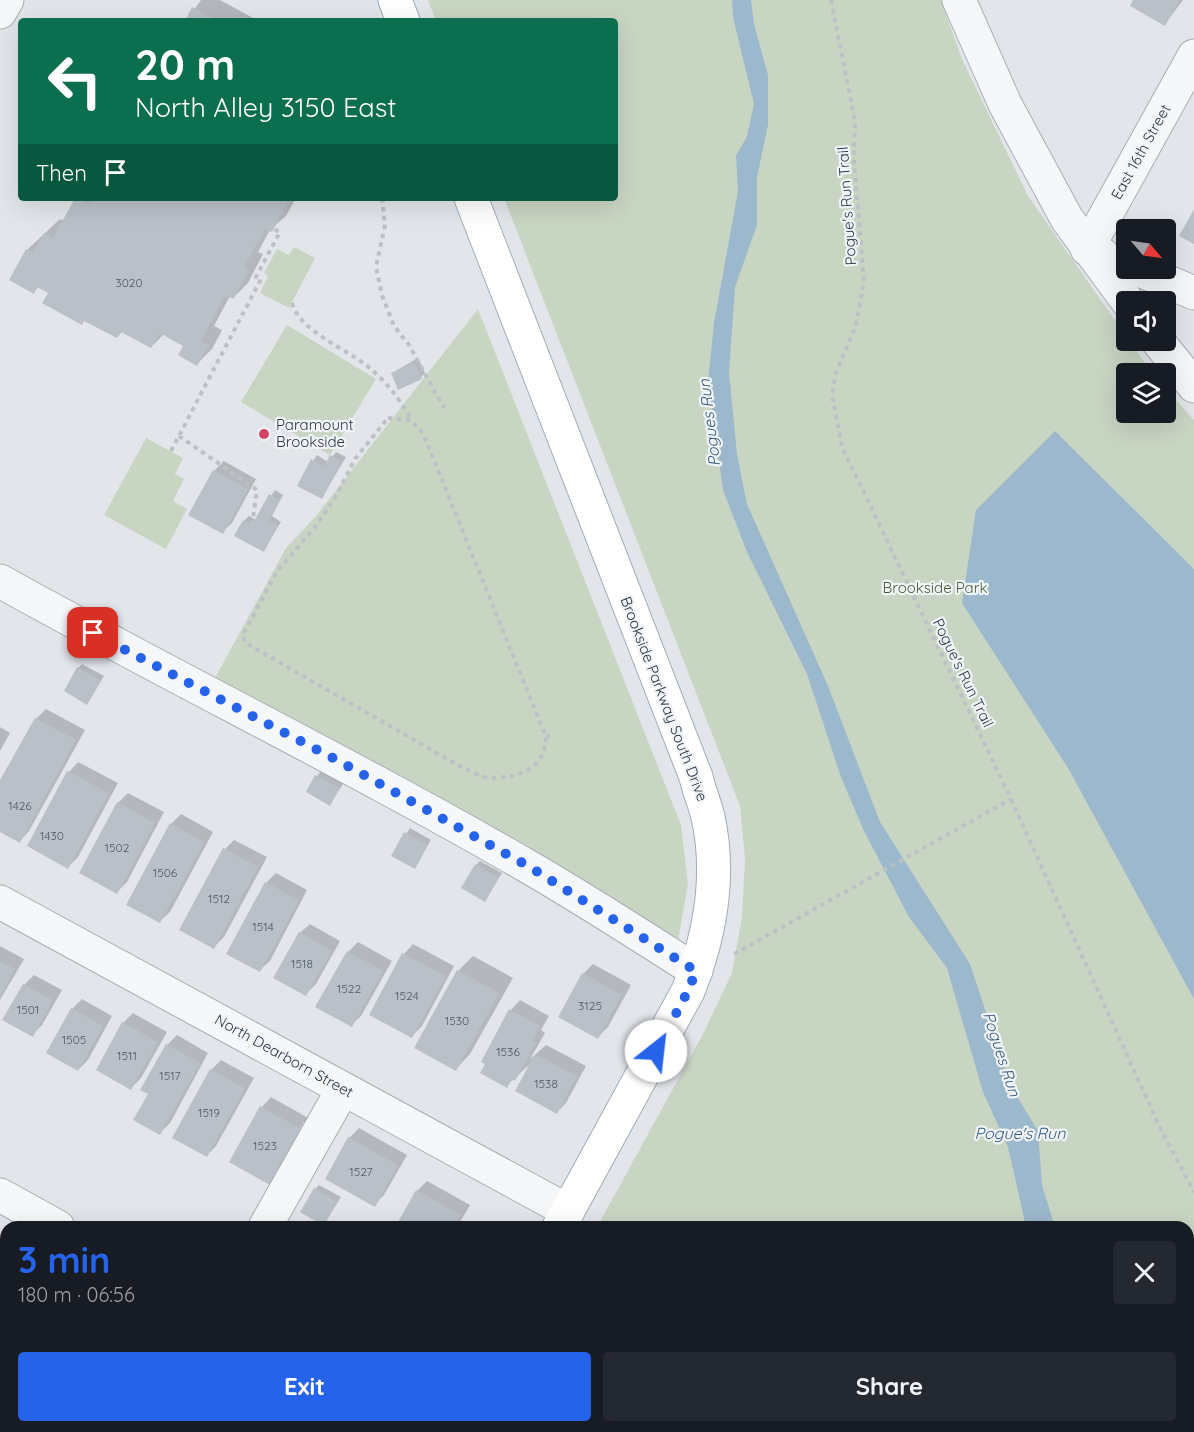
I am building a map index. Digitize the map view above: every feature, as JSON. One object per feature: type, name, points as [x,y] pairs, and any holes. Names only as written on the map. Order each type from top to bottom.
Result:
[{"type":"main road","points":[[394,0],[402,18]]},
{"type":"main road","name":"Brookside Parkway South Drive","points":[[472,201],[696,777],[708,818],[712,900],[705,946],[695,974],[564,1219]]},
{"type":"street","points":[[0,12],[7,0]]},
{"type":"street","points":[[959,0],[1020,135],[1067,219],[1119,291]]},
{"type":"street","name":"East 16th Street","points":[[1087,249],[1194,56]]},
{"type":"street","points":[[1087,249],[1116,261]]},
{"type":"street","points":[[1161,279],[1194,293]]},
{"type":"street","points":[[1167,351],[1194,386]]},
{"type":"street","points":[[0,581],[130,653],[335,759],[528,866],[695,974]]},
{"type":"street","name":"North Dearborn Street","points":[[0,902],[343,1089],[564,1219]]},
{"type":"street","points":[[268,1221],[343,1089]]},
{"type":"street","points":[[0,1195],[47,1221]]},
{"type":"path","name":"Pogue's Run Trail","points":[[831,0],[855,121],[854,161],[864,281],[856,326],[836,373],[832,396],[842,447],[1011,800],[1161,1130],[1194,1192]]},
{"type":"path","points":[[382,201],[385,225],[376,267],[382,295],[394,326],[409,345],[444,408]]},
{"type":"path","points":[[171,451],[263,280],[256,277],[280,232],[273,229]]},
{"type":"path","points":[[292,303],[305,325],[368,366],[397,394],[411,420],[423,433],[546,737],[546,751],[539,762],[520,774],[488,778],[453,763],[244,642],[244,633],[276,573],[315,527],[373,434],[388,418],[411,420]]},
{"type":"path","points":[[179,436],[257,490],[252,525]]},
{"type":"path","points":[[546,737],[552,735]]},
{"type":"path","points":[[695,974],[1011,800]]},
{"type":"green space","name":"Brookside Park","points":[[428,0],[941,0],[962,59],[1028,196],[1116,322],[1116,351],[1137,351],[1145,363],[1116,363],[1116,423],[1176,423],[1176,400],[1194,420],[1194,1221],[600,1221],[703,1034],[732,973],[742,917],[745,859],[740,806],[505,201],[618,201],[618,18],[435,18]]},
{"type":"green space","points":[[294,247],[315,258],[289,308],[260,293],[268,276],[264,273],[277,249],[289,255]]},
{"type":"green space","points":[[478,309],[681,825],[688,884],[677,946],[215,678],[286,548],[316,516]]},
{"type":"green space","points":[[287,325],[376,379],[330,455],[241,402]]},
{"type":"green space","points":[[146,438],[183,458],[175,474],[184,479],[173,501],[187,509],[166,549],[104,515]]},
{"type":"water","name":"Pogue's Run","points":[[732,0],[751,0],[754,24],[768,75],[768,125],[757,177],[757,225],[735,287],[729,373],[737,454],[747,504],[828,686],[880,822],[970,964],[1010,1085],[1038,1131],[1042,1185],[1053,1221],[1025,1221],[1008,1147],[983,1092],[947,968],[909,917],[864,831],[841,777],[807,674],[747,552],[723,490],[708,382],[714,323],[738,191],[736,156],[747,136],[754,104],[733,17]]},
{"type":"water","points":[[1055,431],[1194,569],[1194,999],[1068,768],[962,603],[976,510]]},
{"type":"building","points":[[1133,0],[1180,0],[1165,26],[1130,6]]},
{"type":"building","points":[[192,7],[212,18],[186,18]]},
{"type":"building","points":[[73,201],[89,204],[90,201],[288,201],[272,232],[265,229],[244,267],[249,270],[233,299],[225,295],[201,341],[209,345],[197,366],[178,355],[183,346],[160,333],[151,348],[121,332],[117,338],[84,321],[82,325],[42,303],[48,293],[37,287],[34,294],[9,280],[26,249],[33,253],[44,233],[53,238]]},
{"type":"building","points":[[1194,209],[1194,244],[1179,236]]},
{"type":"building","points":[[414,362],[422,379],[398,390],[391,373]]},
{"type":"building","points":[[330,455],[342,462],[322,499],[297,486],[311,459],[324,466]]},
{"type":"building","points":[[213,470],[248,489],[223,534],[188,515]]},
{"type":"building","points":[[269,494],[280,500],[268,521],[278,526],[264,552],[234,536],[243,520],[252,525]]},
{"type":"building","points":[[77,667],[101,681],[87,705],[64,691]]},
{"type":"building","points":[[35,718],[76,740],[20,843],[0,832],[0,780]]},
{"type":"building","points":[[67,771],[109,793],[68,869],[27,846]]},
{"type":"building","points":[[315,775],[340,788],[330,806],[306,792]]},
{"type":"building","points":[[117,802],[155,823],[117,894],[79,873]]},
{"type":"building","points":[[170,823],[204,842],[160,923],[126,905]]},
{"type":"building","points":[[404,832],[428,845],[415,869],[391,856]]},
{"type":"building","points":[[223,848],[258,867],[214,949],[179,930]]},
{"type":"building","points":[[475,864],[499,878],[485,902],[461,888]]},
{"type":"building","points":[[265,882],[299,900],[260,972],[226,954]]},
{"type":"building","points":[[299,932],[332,951],[306,996],[273,978]]},
{"type":"building","points":[[347,951],[383,971],[352,1027],[315,1007]]},
{"type":"building","points":[[402,953],[446,976],[412,1038],[369,1015]]},
{"type":"building","points":[[0,961],[15,969],[0,997]]},
{"type":"building","points":[[457,970],[499,993],[456,1071],[414,1048]]},
{"type":"building","points":[[582,973],[622,995],[598,1039],[558,1017]]},
{"type":"building","points":[[23,984],[53,1000],[33,1037],[2,1020]]},
{"type":"building","points":[[71,1008],[103,1026],[78,1071],[46,1053]]},
{"type":"building","points":[[509,1009],[540,1026],[532,1041],[536,1043],[515,1081],[512,1079],[507,1088],[480,1073],[485,1064],[481,1062]]},
{"type":"building","points":[[122,1022],[158,1042],[131,1090],[96,1070]]},
{"type":"building","points":[[166,1044],[200,1063],[160,1135],[133,1120],[148,1094],[140,1090]]},
{"type":"building","points":[[535,1054],[577,1076],[557,1114],[515,1091]]},
{"type":"building","points":[[210,1069],[245,1088],[207,1157],[172,1138]]},
{"type":"building","points":[[260,1106],[301,1129],[270,1185],[229,1162]]},
{"type":"building","points":[[348,1137],[398,1165],[375,1207],[325,1179]]},
{"type":"building","points":[[314,1188],[337,1202],[327,1221],[315,1221],[300,1212]]},
{"type":"building","points":[[416,1190],[461,1215],[458,1221],[399,1221]]},
{"type":"place","name":"Paramount Brookside","points":[[264,434]]},
{"type":"route","points":[[93,633],[335,759],[528,866],[696,971],[656,1051]]},
{"type":"water label","name":"Pogues Run","points":[[709,423]]},
{"type":"water label","name":"Pogues Run","points":[[1002,1054]]}]
